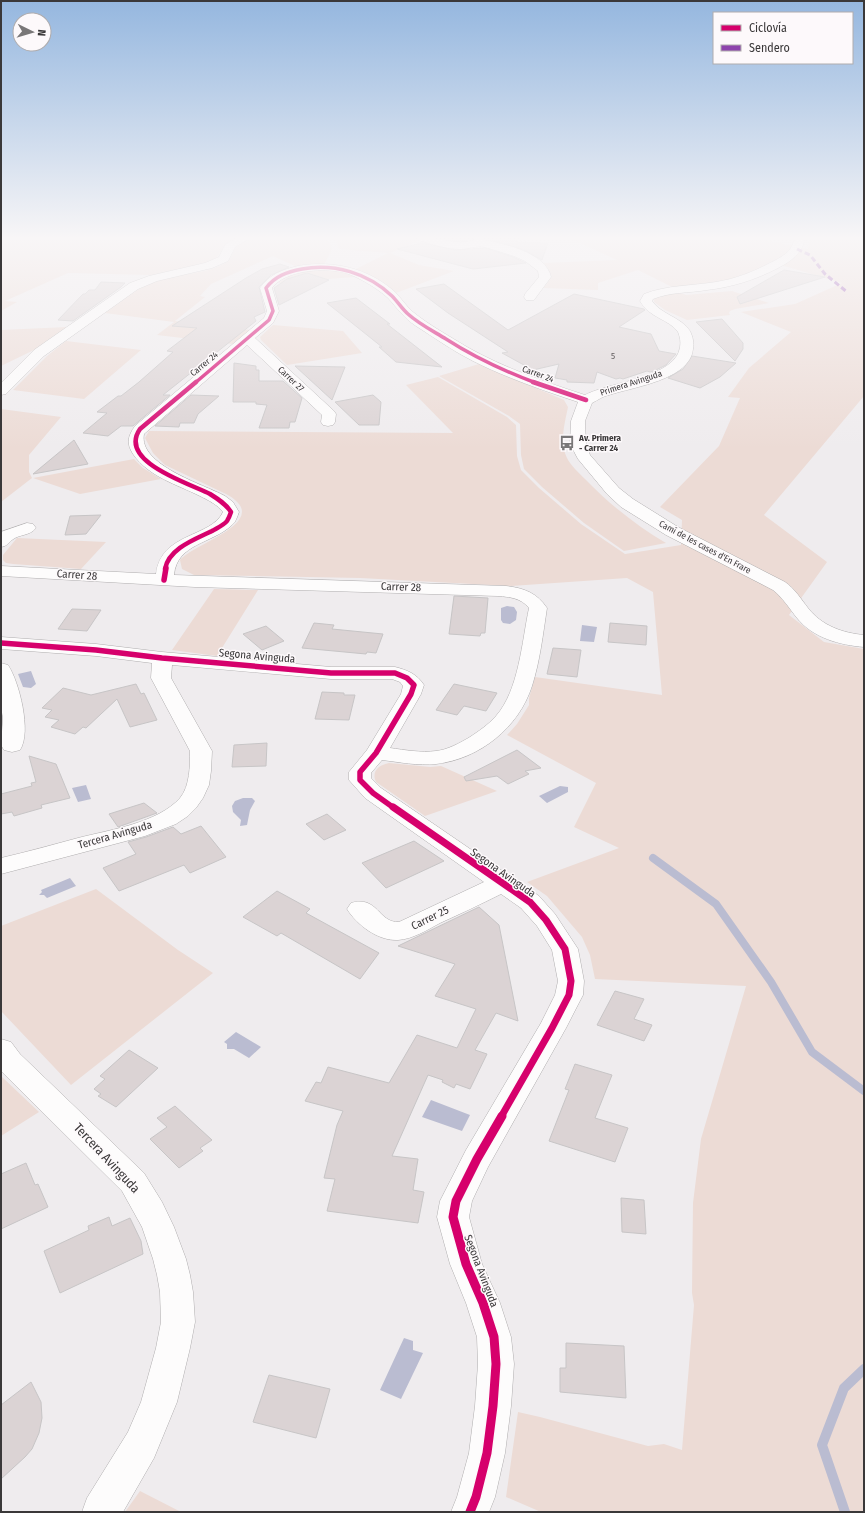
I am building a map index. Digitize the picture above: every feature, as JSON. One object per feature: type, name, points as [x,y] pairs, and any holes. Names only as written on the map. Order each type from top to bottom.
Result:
[{"type":"street","points":[[1,374],[39,353],[103,309]]},
{"type":"street","name":"Carrer 24","points":[[164,580],[166,565],[172,554],[178,549],[228,521],[230,512],[226,506],[203,491],[156,468],[140,451],[134,441],[135,437],[140,428],[248,339],[271,318],[272,309]]},
{"type":"street","name":"Carrer 24","points":[[402,309],[406,313],[471,354],[516,376],[586,400]]},
{"type":"street","name":"Primera Avinguda","points":[[586,400],[602,393],[640,382],[668,371],[683,360],[687,354],[688,348],[687,340],[682,330],[671,320],[654,309]]},
{"type":"street","name":"Carrer 27","points":[[248,339],[329,414],[328,422]]},
{"type":"street","points":[[1,391],[39,353]]},
{"type":"street","name":"Camí de les cases d'En Frare","points":[[586,400],[578,421],[578,444],[583,456],[613,490],[627,503],[672,531],[779,586],[788,592],[804,615],[822,630],[835,635],[864,641]]},
{"type":"street","points":[[1,542],[6,536],[27,528]]},
{"type":"street","name":"Carrer 28","points":[[1,571],[164,580],[483,590],[516,593],[525,596],[534,603],[538,608],[522,690],[508,716],[491,733],[455,753],[432,758],[376,753]]},
{"type":"street","name":"Segona Avinguda","points":[[1,643],[96,650],[162,658],[330,673],[395,673],[407,678],[414,685],[411,694],[376,753],[360,772],[360,780],[366,787],[410,820],[530,902],[546,920],[564,949],[571,981],[569,995],[480,1155],[456,1201],[453,1217],[466,1264],[484,1303],[494,1337],[496,1364],[493,1406],[487,1453],[476,1497],[470,1512]]},
{"type":"street","name":"Tercera Avinguda","points":[[1,866],[130,833],[167,818],[187,804],[194,793],[202,762],[201,751],[161,678],[162,658]]},
{"type":"street","points":[[1,669],[6,682],[14,718],[12,745]]},
{"type":"street","name":"Carrer 25","points":[[360,910],[386,930],[398,932],[503,883]]},
{"type":"street","name":"Tercera Avinguda","points":[[1,1050],[10,1062],[133,1182],[147,1203],[160,1230],[170,1258],[178,1310],[175,1338],[160,1396],[144,1437],[101,1512]]},
{"type":"shaded area","points":[[111,309],[190,309],[175,321],[250,330],[233,344],[157,335],[174,322],[105,313]]},
{"type":"shaded area","points":[[663,309],[737,309],[730,311],[730,315],[687,320]]},
{"type":"shaded area","points":[[764,309],[864,309],[864,396],[764,515],[827,562],[789,615],[824,642],[864,649],[864,1512],[541,1512],[506,1497],[518,1412],[648,1446],[664,1444],[682,1450],[694,1305],[692,1293],[693,1203],[701,1139],[746,986],[595,979],[590,955],[582,937],[547,896],[527,882],[619,848],[574,827],[596,783],[507,735],[517,724],[529,705],[529,698],[535,677],[662,695],[653,592],[627,578],[511,586],[360,578],[194,575],[182,569],[180,560],[188,553],[227,531],[237,522],[242,513],[239,504],[226,494],[165,465],[153,453],[145,438],[149,431],[453,433],[406,385],[438,377],[507,417],[516,425],[517,456],[521,470],[539,488],[581,524],[625,554],[681,545],[682,520],[660,507],[719,446],[740,398],[728,397],[749,368],[791,332],[741,312]]},
{"type":"shaded area","points":[[273,325],[343,331],[362,353],[287,365],[261,340],[260,337]]},
{"type":"shaded area","points":[[67,327],[34,350],[1,366],[1,330]]},
{"type":"shaded area","points":[[66,341],[141,350],[84,399],[13,390],[47,356]]},
{"type":"shaded area","points":[[479,364],[564,400],[568,407],[563,432],[563,446],[567,458],[571,464],[614,506],[634,522],[666,543],[624,551],[584,523],[542,487],[524,469],[521,455],[520,424],[509,416],[439,376]]},
{"type":"shaded area","points":[[1,409],[61,417],[29,455],[29,472],[32,478],[1,502]]},
{"type":"shaded area","points":[[134,459],[143,468],[161,479],[80,494],[33,478]]},
{"type":"shaded area","points":[[17,538],[106,542],[81,569],[6,563],[3,560],[3,555]]},
{"type":"shaded area","points":[[214,589],[258,590],[217,656],[172,650]]},
{"type":"shaded area","points":[[389,763],[430,767],[441,766],[497,791],[425,816],[376,782],[375,772],[377,769],[382,765]]},
{"type":"shaded area","points":[[96,889],[178,950],[213,973],[71,1085],[1,1011],[1,926]]},
{"type":"shaded area","points":[[1,1076],[39,1112],[1,1136]]},
{"type":"shaded area","points":[[140,1491],[181,1512],[125,1512]]},
{"type":"water","points":[[507,606],[514,607],[517,612],[516,620],[510,624],[503,623],[501,620],[501,608]]},
{"type":"water","points":[[582,625],[597,627],[594,642],[580,641]]},
{"type":"water","points":[[31,671],[36,684],[31,688],[23,687],[18,674]]},
{"type":"water","points":[[86,785],[91,799],[78,802],[72,788]]},
{"type":"water","points":[[560,786],[568,787],[568,792],[547,803],[539,796]]},
{"type":"water","points":[[243,798],[252,798],[255,801],[250,810],[247,825],[240,826],[241,820],[233,812],[232,806],[235,801]]},
{"type":"water","points":[[70,878],[76,886],[47,898],[44,895],[39,895],[42,892],[41,890]]},
{"type":"water","points":[[236,1032],[261,1047],[249,1058],[234,1049],[227,1049],[227,1044],[224,1042]]},
{"type":"water","points":[[431,1100],[470,1115],[462,1131],[422,1117]]},
{"type":"water","points":[[404,1338],[413,1341],[413,1350],[423,1353],[401,1399],[380,1390]]},
{"type":"building","points":[[69,309],[90,309],[73,321],[58,320]]},
{"type":"building","points":[[199,309],[264,309],[265,312],[254,317],[256,321],[163,395],[170,395],[133,426],[121,426],[108,436],[83,433],[107,413],[97,412],[139,382],[173,352],[167,351],[197,328],[172,326]]},
{"type":"building","points":[[334,309],[370,309],[442,367],[396,362],[379,347],[382,347]]},
{"type":"building","points":[[442,309],[478,309],[508,330],[547,309],[642,309],[645,310],[619,327],[651,334],[659,351],[676,354],[666,365],[654,371],[647,371],[623,379],[616,379],[597,372],[594,383],[567,382],[567,380],[555,378],[559,364],[533,370],[502,353],[508,352]]},
{"type":"building","points":[[722,319],[743,343],[743,349],[735,361],[696,322]]},
{"type":"building","points":[[692,356],[736,363],[720,377],[700,388],[668,378],[683,369]]},
{"type":"building","points":[[234,363],[256,366],[256,370],[259,370],[259,381],[283,381],[302,398],[295,422],[290,422],[289,428],[259,428],[267,405],[256,404],[256,402],[233,402]]},
{"type":"building","points":[[295,366],[345,367],[332,400]]},
{"type":"building","points":[[191,395],[219,396],[198,414],[194,423],[180,423],[179,427],[155,426]]},
{"type":"building","points":[[373,395],[381,402],[379,425],[359,425],[335,402]]},
{"type":"building","points":[[74,440],[88,464],[33,474]]},
{"type":"building","points":[[101,515],[86,534],[65,535],[70,516]]},
{"type":"building","points":[[454,596],[488,598],[485,633],[481,633],[480,636],[449,634]]},
{"type":"building","points":[[72,609],[101,610],[87,631],[58,629]]},
{"type":"building","points":[[314,623],[334,625],[332,629],[383,634],[376,653],[367,652],[366,654],[302,648]]},
{"type":"building","points":[[610,623],[647,626],[646,645],[608,642]]},
{"type":"building","points":[[266,626],[284,641],[262,650],[243,634]]},
{"type":"building","points":[[553,648],[581,650],[577,677],[547,674]]},
{"type":"building","points":[[136,684],[141,694],[144,693],[157,720],[130,727],[117,699],[86,728],[83,727],[75,734],[51,727],[59,720],[45,717],[52,710],[42,708],[63,688],[91,695]]},
{"type":"building","points":[[454,684],[497,693],[486,711],[464,706],[457,715],[436,710]]},
{"type":"building","points":[[322,692],[355,695],[349,720],[315,719]]},
{"type":"building","points":[[267,743],[266,766],[232,767],[234,745]]},
{"type":"building","points":[[517,750],[541,768],[525,771],[529,774],[508,784],[497,776],[466,781],[464,777]]},
{"type":"building","points":[[29,756],[56,764],[70,798],[41,805],[42,808],[14,816],[12,812],[1,814],[1,794],[32,786],[31,783],[36,782]]},
{"type":"building","points":[[144,803],[157,813],[118,827],[109,814]]},
{"type":"building","points":[[327,814],[346,830],[324,840],[306,824]]},
{"type":"building","points":[[201,826],[226,857],[190,873],[184,865],[119,891],[103,868],[136,854],[128,842],[173,827],[181,834]]},
{"type":"building","points":[[414,841],[444,861],[386,888],[362,863]]},
{"type":"building","points":[[277,891],[310,909],[306,913],[379,953],[360,979],[281,933],[277,936],[243,917]]},
{"type":"building","points":[[479,907],[499,925],[518,1021],[496,1013],[475,1050],[487,1054],[470,1089],[456,1084],[454,1088],[442,1082],[443,1080],[428,1075],[392,1156],[418,1159],[413,1190],[424,1192],[418,1223],[327,1211],[335,1179],[324,1178],[337,1125],[343,1111],[305,1101],[316,1082],[321,1083],[328,1067],[389,1083],[417,1035],[457,1048],[476,1009],[435,996],[455,964],[398,946]]},
{"type":"building","points":[[615,991],[644,999],[634,1019],[652,1025],[644,1041],[597,1025]]},
{"type":"building","points":[[129,1050],[158,1068],[116,1107],[98,1096],[101,1094],[94,1089],[105,1079],[100,1076]]},
{"type":"building","points":[[575,1064],[612,1075],[595,1118],[628,1128],[615,1162],[549,1141],[569,1090],[565,1089]]},
{"type":"building","points":[[175,1106],[212,1140],[200,1148],[203,1151],[179,1168],[150,1139],[167,1127],[157,1118]]},
{"type":"building","points":[[26,1163],[35,1185],[38,1184],[48,1207],[1,1229],[1,1174]]},
{"type":"building","points":[[621,1198],[644,1200],[646,1234],[622,1232]]},
{"type":"building","points":[[109,1217],[112,1226],[130,1218],[141,1241],[143,1254],[60,1293],[44,1251],[89,1230],[88,1226]]},
{"type":"building","points":[[566,1343],[624,1346],[626,1398],[560,1392],[560,1368],[566,1368]]},
{"type":"building","points":[[269,1375],[330,1389],[316,1438],[253,1422]]},
{"type":"building","points":[[31,1382],[41,1402],[42,1418],[39,1433],[32,1449],[1,1479],[1,1405]]},
{"type":"waterway","points":[[653,858],[716,904],[771,982],[812,1052],[864,1091]]},
{"type":"waterway","points":[[845,1512],[822,1445],[844,1388],[864,1369]]},
{"type":"cycle path","points":[[164,580],[166,565],[169,558],[190,542],[222,525],[227,521],[231,512],[227,506],[209,494],[163,473],[151,465],[142,456],[136,445],[136,434],[269,320],[273,311],[272,309]]},
{"type":"cycle path","points":[[402,309],[446,340],[470,354],[517,376],[586,400]]},
{"type":"cycle path","points":[[1,643],[96,650],[162,658],[331,673],[395,673],[407,678],[414,685],[411,694],[376,753],[360,772],[360,780],[373,793],[398,811],[530,902],[546,920],[565,949],[571,981],[569,995],[552,1028],[477,1159],[456,1201],[453,1217],[466,1264],[483,1303],[494,1337],[496,1364],[493,1406],[487,1453],[476,1497],[470,1512]]},
{"type":"place","name":"Av. Primera - Carrer 24","points":[[567,443]]}]
